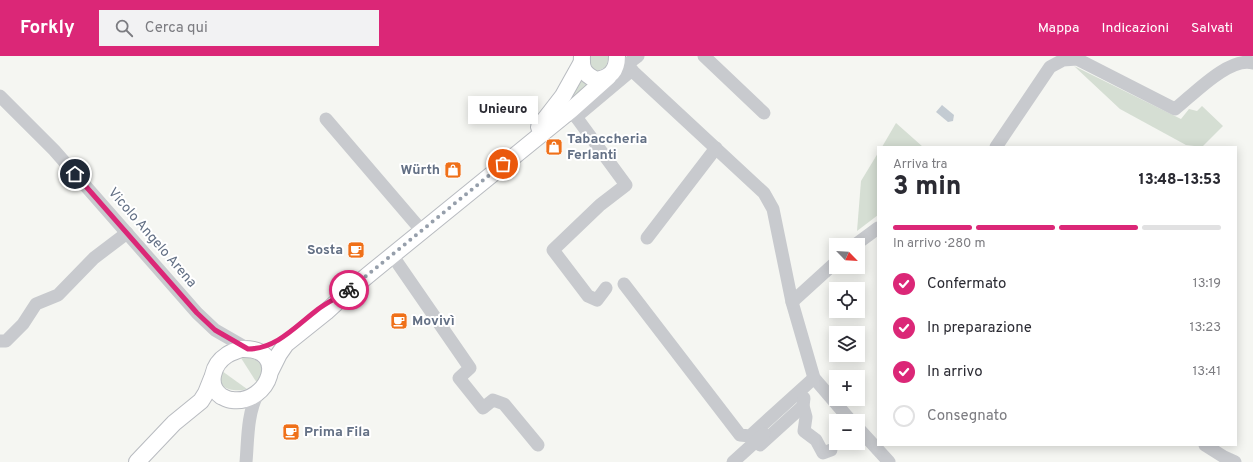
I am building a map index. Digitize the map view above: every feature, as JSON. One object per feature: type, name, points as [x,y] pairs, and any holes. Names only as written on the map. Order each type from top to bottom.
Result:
[{"type":"main road","points":[[582,59],[582,67],[587,76],[596,80],[619,68]]},
{"type":"main road","points":[[503,164],[539,127],[555,107],[582,59]]},
{"type":"main road","points":[[137,462],[147,456],[214,403],[246,399],[258,393],[267,382],[279,354],[286,344],[503,164],[574,114],[619,68]]},
{"type":"main road","points":[[137,462],[174,423],[201,401],[220,360],[234,351],[271,344],[280,339],[318,309],[350,290]]},
{"type":"main road","points":[[249,349],[264,355],[271,370]]},
{"type":"main road","points":[[212,378],[215,390],[230,400]]},
{"type":"street","points":[[606,288],[597,300],[588,296],[553,250],[600,205],[626,185],[574,114],[619,68],[638,56]]},
{"type":"street","points":[[704,56],[764,113]]},
{"type":"street","points":[[997,146],[1050,67],[1063,60],[1077,59],[1175,109],[1215,71],[1226,63],[1244,58],[1253,63]]},
{"type":"street","points":[[619,68],[716,148],[764,193],[773,209],[792,302],[816,381],[845,414]]},
{"type":"street","name":"Vicolo Angelo Arena","points":[[0,96],[54,150],[197,313],[215,330]]},
{"type":"street","points":[[326,119],[422,232]]},
{"type":"street","points":[[647,238],[716,148]]},
{"type":"street","points":[[864,238],[877,229]]},
{"type":"street","points":[[0,341],[6,341],[23,324],[36,304],[58,295],[94,258],[127,232]]},
{"type":"street","points":[[392,255],[470,368],[459,378],[483,408],[493,400],[504,404],[538,445]]},
{"type":"street","points":[[792,302],[829,268]]},
{"type":"street","points":[[624,284],[740,435],[750,436],[816,381]]},
{"type":"street","points":[[215,330],[249,349]]},
{"type":"street","points":[[215,330],[221,340],[222,351],[220,360]]},
{"type":"street","points":[[741,462],[804,401],[816,381]]},
{"type":"street","points":[[246,462],[249,422],[253,402],[258,393]]},
{"type":"street","points":[[230,400],[241,410],[249,422]]},
{"type":"street","points":[[804,401],[806,417],[804,431],[816,440],[823,453],[831,450]]},
{"type":"street","points":[[733,462],[804,401]]},
{"type":"street","points":[[865,436],[889,462]]},
{"type":"street","points":[[1207,446],[1224,458],[1235,462]]},
{"type":"shaded area","points":[[590,56],[609,56],[606,67],[597,71],[593,69],[589,61]]},
{"type":"shaded area","points":[[1074,66],[1181,119],[1189,109],[1197,111],[1202,106],[1223,126],[1203,146],[1186,145],[1120,109]]},
{"type":"shaded area","points":[[579,76],[591,84],[559,112]]},
{"type":"shaded area","points":[[942,105],[954,115],[953,121],[948,122],[936,112]]},
{"type":"shaded area","points":[[896,123],[922,146],[883,146]]},
{"type":"shaded area","points":[[877,155],[877,216],[857,231],[861,181]]},
{"type":"shaded area","points":[[241,358],[254,359],[263,367],[262,377],[257,383]]},
{"type":"shaded area","points":[[222,371],[247,389],[231,390],[226,388],[220,382],[219,377]]},
{"type":"way so far","points":[[349,290],[503,164]]},
{"type":"place","name":"Tabaccheria Ferlanti","points":[[554,147]]},
{"type":"place","name":"Unieuro","points":[[503,164]]},
{"type":"place","name":"Würth","points":[[453,170]]},
{"type":"place","name":"Sosta","points":[[356,250]]},
{"type":"place","name":"Movivì","points":[[399,321]]},
{"type":"place","name":"Prima Fila","points":[[291,432]]},
{"type":"route","points":[[75,174],[197,313],[215,330],[233,342],[248,349],[271,344],[280,339],[318,309],[349,290]]}]
